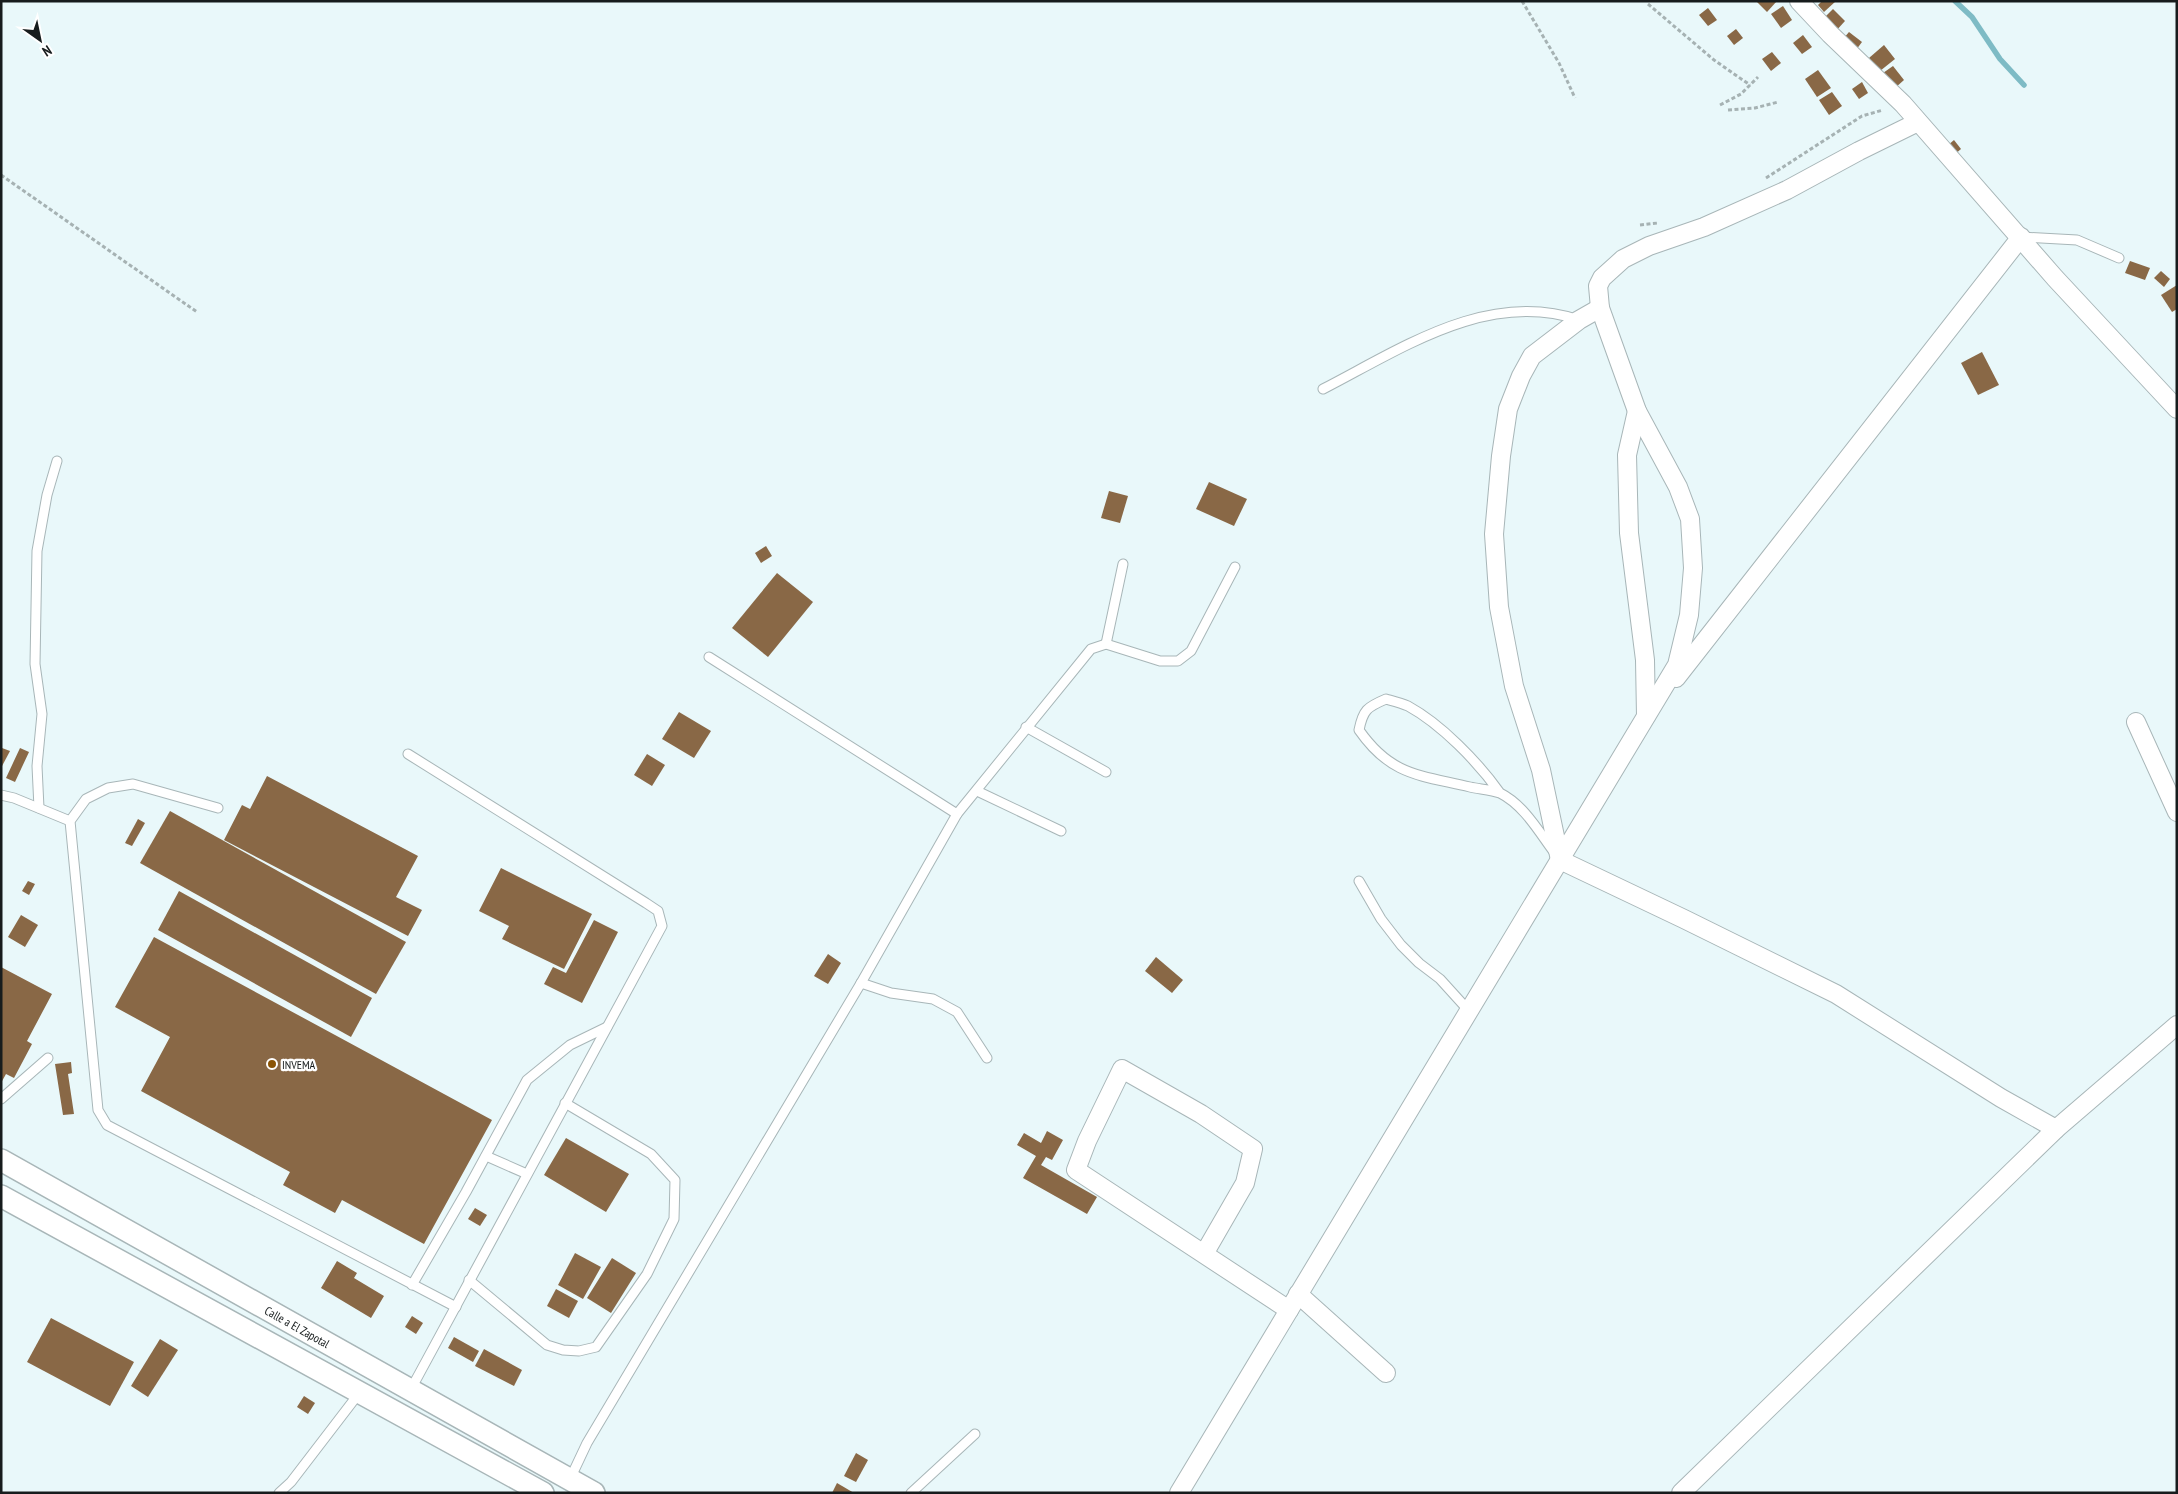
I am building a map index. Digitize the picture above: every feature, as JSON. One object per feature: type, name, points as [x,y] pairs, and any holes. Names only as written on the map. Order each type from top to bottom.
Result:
[{"type":"street","points":[[1799,1],[1830,34],[1903,104],[2055,278],[2177,409]]},
{"type":"street","points":[[1179,1493],[1677,665],[1689,615],[1694,568],[1690,519],[1678,487],[1637,411],[1600,308],[1598,286],[1602,278],[1623,259],[1649,246],[1704,227],[1787,190],[1918,122]]},
{"type":"street","points":[[1646,716],[2021,237]]},
{"type":"street","points":[[1560,860],[1541,770],[1514,686],[1499,607],[1494,534],[1501,456],[1508,409],[1521,376],[1532,356],[1579,320],[1600,308]]},
{"type":"street","points":[[1637,411],[1627,455],[1629,532],[1645,660],[1646,716]]},
{"type":"street","points":[[2136,722],[2177,812]]},
{"type":"street","points":[[1560,860],[1684,918],[1836,994],[2001,1098],[2056,1129]]},
{"type":"street","points":[[1681,1493],[2056,1129],[2177,1025]]},
{"type":"street","points":[[1204,1254],[1245,1183],[1253,1149],[1200,1114],[1122,1069],[1086,1141],[1076,1170],[1289,1310]]},
{"type":"street","name":"Calle a El Zapotal","points":[[1,1160],[594,1493]]},
{"type":"street","points":[[1,1196],[543,1493]]},
{"type":"street","points":[[1298,1294],[1386,1373]]},
{"type":"lane","points":[[2021,237],[2077,240],[2119,258]]},
{"type":"lane","points":[[1323,389],[1434,331],[1480,318],[1518,311],[1560,314],[1579,320]]},
{"type":"lane","points":[[39,808],[37,766],[42,714],[35,664],[37,551],[57,461]]},
{"type":"lane","points":[[1106,644],[1123,564]]},
{"type":"lane","points":[[570,1480],[587,1443],[861,983],[958,814],[1091,649],[1106,644],[1160,661],[1178,661],[1191,651],[1234,568]]},
{"type":"lane","points":[[709,657],[958,814]]},
{"type":"lane","points":[[1500,793],[1410,774],[1390,763],[1369,745],[1359,730],[1362,716],[1370,706],[1386,699],[1407,706],[1433,723],[1473,760],[1500,793],[1522,810],[1560,860]]},
{"type":"lane","points":[[1026,728],[1106,772]]},
{"type":"lane","points":[[408,754],[658,911],[662,926],[411,1389]]},
{"type":"lane","points":[[218,808],[133,784],[108,788],[86,799],[70,821],[98,1110],[107,1125],[456,1307]]},
{"type":"lane","points":[[977,791],[1061,831]]},
{"type":"lane","points":[[1,795],[70,821]]},
{"type":"lane","points":[[1359,882],[1381,919],[1401,945],[1419,963],[1440,979],[1469,1011]]},
{"type":"lane","points":[[861,983],[891,993],[933,999],[957,1012],[987,1058]]},
{"type":"lane","points":[[412,1285],[527,1080],[570,1045],[607,1027]]},
{"type":"lane","points":[[1,1100],[48,1058]]},
{"type":"lane","points":[[469,1280],[547,1345],[563,1350],[578,1351],[596,1347],[647,1274],[674,1219],[675,1180],[651,1154],[565,1103]]},
{"type":"lane","points":[[486,1156],[527,1174]]},
{"type":"lane","points":[[279,1493],[291,1482],[360,1392]]},
{"type":"lane","points":[[911,1493],[975,1434]]},
{"type":"path","points":[[1522,1],[1559,63],[1575,98]]},
{"type":"path","points":[[1648,4],[1714,60],[1750,85]]},
{"type":"path","points":[[1720,105],[1741,94],[1758,76]]},
{"type":"path","points":[[1728,110],[1755,108],[1778,102]]},
{"type":"path","points":[[1764,180],[1862,116],[1903,104]]},
{"type":"path","points":[[1,175],[197,312]]},
{"type":"building","points":[[1756,1],[1777,1],[1767,12]]},
{"type":"building","points":[[1822,1],[1836,1],[1824,12],[1818,5]]},
{"type":"building","points":[[1783,6],[1792,20],[1781,28],[1771,14]]},
{"type":"building","points":[[1708,8],[1717,20],[1708,26],[1699,15]]},
{"type":"building","points":[[1833,9],[1845,21],[1835,32],[1823,19]]},
{"type":"building","points":[[1736,29],[1743,38],[1734,45],[1727,36]]},
{"type":"building","points":[[1849,32],[1862,42],[1856,50],[1843,39]]},
{"type":"building","points":[[1803,35],[1812,47],[1802,54],[1793,43]]},
{"type":"building","points":[[1884,45],[1895,59],[1880,71],[1869,58]]},
{"type":"building","points":[[1772,52],[1781,63],[1771,71],[1762,59]]},
{"type":"building","points":[[1893,66],[1904,80],[1895,88],[1883,73]]},
{"type":"building","points":[[1818,70],[1831,88],[1817,97],[1805,79]]},
{"type":"building","points":[[1862,82],[1868,93],[1859,99],[1852,89]]},
{"type":"building","points":[[1832,92],[1842,106],[1829,115],[1819,100]]},
{"type":"building","points":[[1954,140],[1961,149],[1954,155],[1947,146]]},
{"type":"building","points":[[2130,261],[2150,268],[2145,280],[2125,273]]},
{"type":"building","points":[[2161,271],[2170,279],[2164,287],[2154,278]]},
{"type":"building","points":[[2177,285],[2177,309],[2172,312],[2161,295]]},
{"type":"building","points":[[1982,352],[1999,385],[1978,395],[1961,363]]},
{"type":"building","points":[[1209,482],[1247,499],[1234,526],[1196,509]]},
{"type":"building","points":[[1109,491],[1128,496],[1120,523],[1101,518]]},
{"type":"building","points":[[766,546],[772,556],[761,563],[755,553]]},
{"type":"building","points":[[777,573],[813,602],[768,657],[732,628]]},
{"type":"building","points":[[679,712],[711,731],[694,758],[662,739]]},
{"type":"building","points":[[2,748],[10,751],[1,768],[1,750]]},
{"type":"building","points":[[20,748],[29,752],[15,782],[6,778]]},
{"type":"building","points":[[647,754],[665,765],[652,786],[634,775]]},
{"type":"building","points":[[267,776],[418,856],[396,897],[422,910],[408,936],[224,840],[242,805],[250,809]]},
{"type":"building","points":[[170,811],[406,942],[376,994],[140,863]]},
{"type":"building","points":[[138,819],[145,823],[132,846],[125,843]]},
{"type":"building","points":[[501,868],[592,914],[564,969],[502,939],[509,926],[479,911]]},
{"type":"building","points":[[28,881],[35,884],[29,895],[22,891]]},
{"type":"building","points":[[179,891],[372,998],[351,1037],[158,930]]},
{"type":"building","points":[[21,915],[38,925],[25,947],[8,937]]},
{"type":"building","points":[[594,920],[618,932],[582,1003],[544,984],[553,967],[566,973]]},
{"type":"building","name":"INVEMA","points":[[154,937],[492,1120],[424,1244],[342,1200],[335,1213],[283,1185],[290,1172],[141,1091],[170,1037],[115,1007]]},
{"type":"building","points":[[828,954],[841,963],[828,984],[814,976]]},
{"type":"building","points":[[1156,957],[1183,980],[1172,993],[1145,971]]},
{"type":"building","points":[[1,967],[52,994],[27,1041],[32,1044],[14,1078],[6,1074],[1,1083]]},
{"type":"building","points":[[71,1062],[72,1073],[68,1074],[74,1114],[63,1115],[55,1064]]},
{"type":"building","points":[[1047,1131],[1063,1140],[1052,1160],[1046,1157],[1041,1165],[1097,1197],[1087,1214],[1023,1178],[1036,1156],[1017,1145],[1024,1133],[1041,1143]]},
{"type":"building","points":[[566,1138],[629,1174],[606,1212],[544,1175]]},
{"type":"building","points":[[475,1208],[487,1215],[480,1226],[468,1219]]},
{"type":"building","points":[[575,1253],[601,1267],[583,1299],[558,1285]]},
{"type":"building","points":[[612,1258],[636,1273],[611,1313],[587,1298]]},
{"type":"building","points":[[337,1261],[357,1273],[354,1278],[384,1296],[371,1318],[321,1288]]},
{"type":"building","points":[[556,1289],[578,1301],[569,1318],[547,1306]]},
{"type":"building","points":[[412,1316],[423,1323],[416,1334],[405,1327]]},
{"type":"building","points":[[51,1318],[134,1362],[110,1406],[27,1362]]},
{"type":"building","points":[[454,1337],[479,1351],[473,1362],[448,1348]]},
{"type":"building","points":[[160,1339],[178,1350],[148,1397],[131,1386]]},
{"type":"building","points":[[484,1349],[522,1370],[514,1386],[475,1366]]},
{"type":"building","points":[[304,1396],[315,1403],[308,1414],[297,1407]]},
{"type":"building","points":[[856,1453],[868,1460],[856,1482],[844,1476]]},
{"type":"building","points":[[837,1483],[854,1493],[832,1493]]},
{"type":"waterway","points":[[1955,1],[1972,17],[2000,59],[2024,85]]},
{"type":"place","name":"INVEMA","points":[[272,1064]]}]
